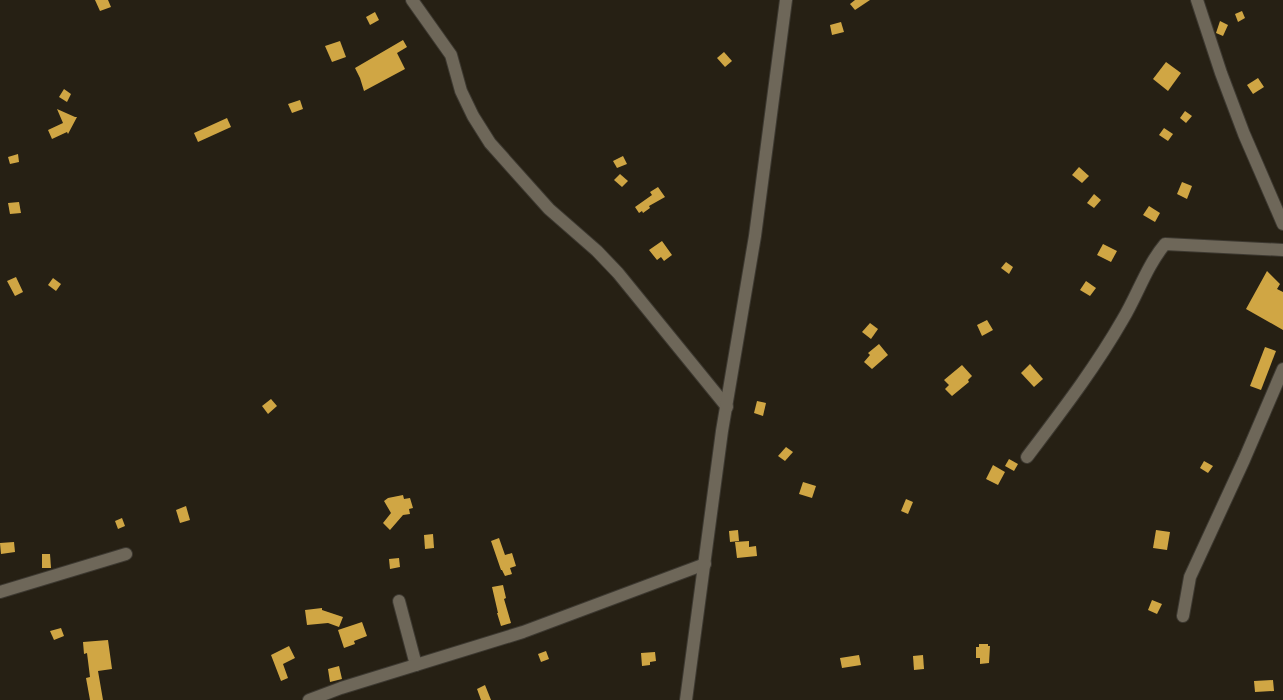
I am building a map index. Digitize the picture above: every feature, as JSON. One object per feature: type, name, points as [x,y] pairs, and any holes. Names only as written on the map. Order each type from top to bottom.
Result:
[{"type":"street","points":[[412,0],[451,55],[461,91],[473,116],[490,143],[549,209],[618,273],[727,407]]},
{"type":"street","points":[[686,700],[727,407],[755,236],[786,0]]},
{"type":"street","points":[[1197,0],[1221,73],[1244,134],[1283,224]]},
{"type":"street","points":[[1027,457],[1097,362],[1124,318],[1154,257],[1164,244],[1283,250]]},
{"type":"street","points":[[1183,616],[1190,577],[1244,460],[1283,369]]},
{"type":"street","points":[[0,592],[126,554]]},
{"type":"street","points":[[309,700],[341,688],[523,632],[705,564]]},
{"type":"street","points":[[399,601],[416,665]]},
{"type":"building","points":[[95,0],[108,0],[111,7],[100,11]]},
{"type":"building","points":[[855,0],[870,0],[855,10],[850,4]]},
{"type":"building","points":[[1242,11],[1245,18],[1238,22],[1235,14]]},
{"type":"building","points":[[375,12],[379,20],[370,25],[366,17]]},
{"type":"building","points":[[1220,21],[1228,25],[1223,36],[1216,33]]},
{"type":"building","points":[[841,22],[844,32],[832,35],[830,25]]},
{"type":"building","points":[[403,40],[407,47],[397,53],[405,69],[364,91],[355,68]]},
{"type":"building","points":[[340,41],[346,57],[332,62],[325,46]]},
{"type":"building","points":[[724,52],[732,61],[725,67],[717,58]]},
{"type":"building","points":[[1166,62],[1181,73],[1168,91],[1153,79]]},
{"type":"building","points":[[1258,78],[1264,87],[1253,94],[1247,85]]},
{"type":"building","points":[[64,89],[71,94],[67,102],[59,97]]},
{"type":"building","points":[[300,100],[303,109],[292,113],[288,104]]},
{"type":"building","points":[[57,109],[77,117],[68,134],[67,132],[52,139],[48,130],[63,123]]},
{"type":"building","points":[[1185,111],[1192,116],[1186,123],[1180,118]]},
{"type":"building","points":[[227,118],[231,127],[198,142],[194,133]]},
{"type":"building","points":[[1164,128],[1173,134],[1168,141],[1159,135]]},
{"type":"building","points":[[18,154],[19,162],[10,164],[8,157]]},
{"type":"building","points":[[623,156],[627,164],[617,168],[613,161]]},
{"type":"building","points":[[1079,167],[1089,176],[1082,183],[1072,175]]},
{"type":"building","points":[[620,174],[628,181],[622,187],[614,180]]},
{"type":"building","points":[[1182,182],[1192,186],[1187,199],[1177,194]]},
{"type":"building","points":[[658,187],[665,197],[649,206],[650,208],[643,213],[642,211],[639,213],[635,207],[652,195],[650,192]]},
{"type":"building","points":[[1094,194],[1101,200],[1094,208],[1087,203]]},
{"type":"building","points":[[19,202],[21,213],[10,214],[8,203]]},
{"type":"building","points":[[1149,206],[1160,213],[1155,222],[1143,215]]},
{"type":"building","points":[[662,241],[672,255],[664,261],[661,257],[657,260],[649,250]]},
{"type":"building","points":[[1103,244],[1117,251],[1111,262],[1097,255]]},
{"type":"building","points":[[1006,262],[1013,267],[1009,274],[1001,268]]},
{"type":"building","points":[[1267,271],[1280,284],[1277,289],[1283,292],[1283,330],[1246,309]]},
{"type":"building","points":[[16,277],[23,292],[15,296],[7,281]]},
{"type":"building","points":[[53,278],[61,284],[56,291],[48,285]]},
{"type":"building","points":[[1086,281],[1096,288],[1090,296],[1080,290]]},
{"type":"building","points":[[987,320],[993,330],[982,336],[977,325]]},
{"type":"building","points":[[870,323],[878,329],[871,339],[862,332]]},
{"type":"building","points":[[879,344],[888,355],[872,369],[864,362],[870,355],[868,353]]},
{"type":"building","points":[[1265,347],[1276,351],[1261,390],[1250,386]]},
{"type":"building","points":[[1030,364],[1043,379],[1034,387],[1021,373]]},
{"type":"building","points":[[962,365],[972,376],[968,380],[969,382],[952,396],[945,389],[949,385],[944,380]]},
{"type":"building","points":[[271,399],[277,406],[268,414],[262,406]]},
{"type":"building","points":[[757,401],[766,403],[763,416],[754,413]]},
{"type":"building","points":[[786,447],[793,452],[785,461],[778,456]]},
{"type":"building","points":[[1009,459],[1018,464],[1014,471],[1005,466]]},
{"type":"building","points":[[1204,461],[1213,466],[1208,473],[1200,468]]},
{"type":"building","points":[[993,465],[1005,472],[998,485],[986,479]]},
{"type":"building","points":[[803,482],[816,486],[812,498],[799,494]]},
{"type":"building","points":[[403,495],[404,499],[410,498],[413,508],[409,509],[410,514],[403,515],[390,530],[383,523],[391,513],[384,501],[388,498]]},
{"type":"building","points":[[906,499],[913,502],[908,514],[901,511]]},
{"type":"building","points":[[186,506],[190,520],[180,523],[176,510]]},
{"type":"building","points":[[122,518],[125,526],[118,529],[115,521]]},
{"type":"building","points":[[738,530],[739,541],[730,542],[729,531]]},
{"type":"building","points":[[1156,530],[1170,532],[1167,550],[1153,548]]},
{"type":"building","points":[[433,534],[434,548],[425,549],[424,535]]},
{"type":"building","points":[[499,538],[505,555],[512,553],[516,566],[510,568],[512,574],[505,576],[501,570],[491,541]]},
{"type":"building","points":[[749,541],[749,547],[756,546],[757,556],[737,558],[735,542]]},
{"type":"building","points":[[14,542],[15,552],[1,554],[0,543]]},
{"type":"building","points":[[42,554],[50,554],[51,568],[42,568]]},
{"type":"building","points":[[399,558],[400,567],[390,569],[389,559]]},
{"type":"building","points":[[503,585],[506,598],[504,599],[511,623],[501,626],[492,587]]},
{"type":"building","points":[[1152,600],[1162,604],[1157,614],[1148,610]]},
{"type":"building","points":[[322,608],[322,610],[343,617],[339,627],[328,623],[307,625],[305,610]]},
{"type":"building","points":[[362,622],[367,636],[354,641],[355,644],[344,648],[338,630]]},
{"type":"building","points":[[61,628],[64,636],[54,640],[50,631]]},
{"type":"building","points":[[108,640],[112,669],[98,671],[103,700],[90,700],[86,678],[90,677],[87,653],[84,654],[83,642]]},
{"type":"building","points":[[979,644],[988,644],[988,646],[990,646],[989,663],[980,664],[980,658],[976,658],[976,647],[979,647]]},
{"type":"building","points":[[289,646],[295,658],[283,664],[288,678],[281,681],[271,655]]},
{"type":"building","points":[[546,651],[549,659],[541,662],[538,654]]},
{"type":"building","points":[[655,652],[656,661],[650,662],[650,665],[642,666],[641,653]]},
{"type":"building","points":[[859,655],[861,665],[842,668],[840,658]]},
{"type":"building","points":[[923,655],[924,669],[914,670],[913,656]]},
{"type":"building","points":[[339,666],[342,679],[330,682],[328,669]]},
{"type":"building","points":[[1273,680],[1274,691],[1255,692],[1254,681]]},
{"type":"building","points":[[485,685],[491,700],[481,700],[477,689]]}]
